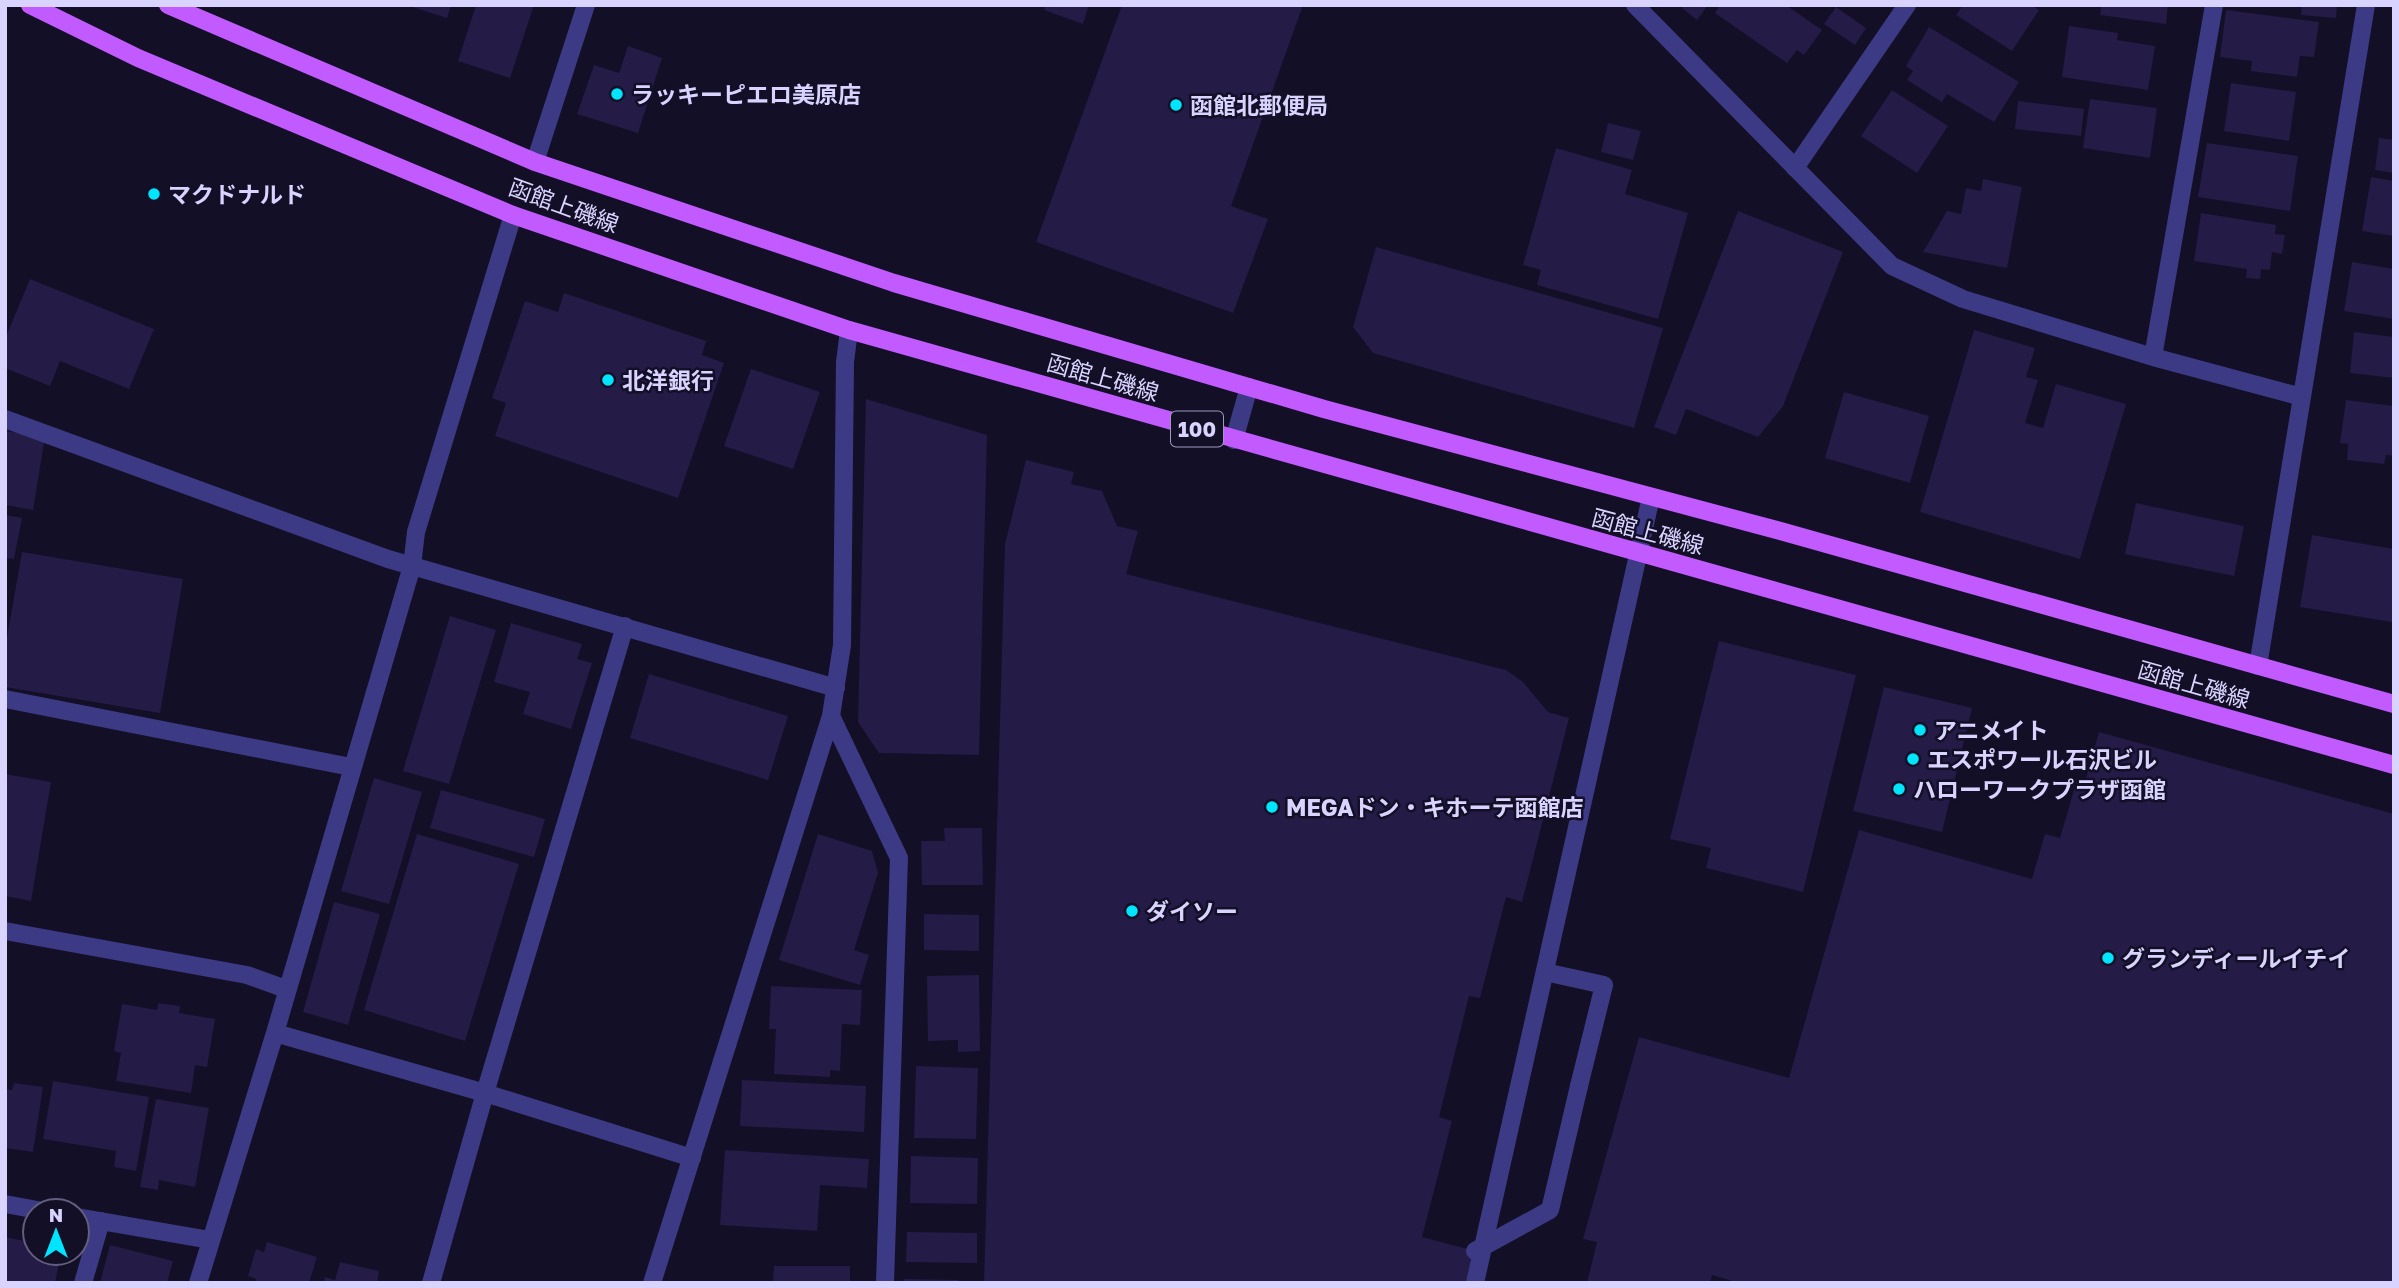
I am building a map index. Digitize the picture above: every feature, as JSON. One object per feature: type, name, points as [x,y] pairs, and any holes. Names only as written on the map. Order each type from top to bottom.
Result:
[{"type":"main road","name":"函館上磯線","points":[[30,5],[138,58],[513,215],[849,330],[2394,765]]},
{"type":"main road","name":"函館上磯線","points":[[168,5],[535,162],[894,283],[1249,387],[1784,532],[2394,704]]},
{"type":"street","points":[[535,162],[586,5]]},
{"type":"street","points":[[1635,5],[1892,266],[1963,299],[2153,357],[2302,397]]},
{"type":"street","points":[[1795,168],[1907,5]]},
{"type":"street","points":[[2153,357],[2214,5]]},
{"type":"street","points":[[2258,666],[2366,5]]},
{"type":"street","points":[[198,1283],[275,1033],[412,566],[416,532],[513,215]]},
{"type":"street","points":[[652,1283],[831,716],[842,645],[845,362],[849,330]]},
{"type":"street","points":[[1234,440],[1249,387]]},
{"type":"street","points":[[5,419],[412,566],[836,688]]},
{"type":"street","points":[[1475,1283],[1651,497]]},
{"type":"street","points":[[431,1283],[625,626]]},
{"type":"street","points":[[5,699],[351,767]]},
{"type":"street","points":[[831,716],[899,858],[886,1283]]},
{"type":"street","points":[[5,931],[247,975],[286,989]]},
{"type":"street","points":[[1475,1251],[1550,1210],[1604,985],[1545,972]]},
{"type":"street","points":[[275,1033],[485,1093],[692,1158]]},
{"type":"street","points":[[91,1219],[210,1240]]},
{"type":"street","points":[[83,1283],[101,1221]]},
{"type":"building","points":[[406,5],[451,5],[447,18]]},
{"type":"building","points":[[476,5],[534,5],[510,78],[458,61]]},
{"type":"building","points":[[1046,5],[1089,5],[1083,24],[1044,10]]},
{"type":"building","name":"函館北郵便局","points":[[1122,5],[1303,5],[1231,206],[1268,219],[1233,313],[1036,242]]},
{"type":"building","points":[[1683,5],[1708,5],[1697,20],[1682,8]]},
{"type":"building","points":[[1720,5],[1786,5],[1822,30],[1804,55],[1797,50],[1787,63],[1715,13]]},
{"type":"building","points":[[1963,5],[2031,5],[2039,10],[2012,51],[1956,15]]},
{"type":"building","points":[[2101,5],[2168,5],[2166,24],[2100,15]]},
{"type":"building","points":[[2302,5],[2337,5],[2336,18],[2301,15]]},
{"type":"building","points":[[1836,7],[1866,28],[1855,45],[1824,24]]},
{"type":"building","points":[[2226,10],[2319,22],[2314,57],[2300,56],[2297,77],[2251,71],[2252,61],[2220,57]]},
{"type":"building","points":[[2069,26],[2118,33],[2117,40],[2155,46],[2148,90],[2062,77]]},
{"type":"building","points":[[1929,27],[2019,82],[1994,122],[1947,94],[1942,102],[1907,80],[1913,71],[1906,66]]},
{"type":"building","name":"ラッキーピエロ美原店","points":[[628,46],[662,58],[638,133],[577,114],[594,65],[619,73]]},
{"type":"building","points":[[2231,83],[2296,92],[2289,141],[2224,131]]},
{"type":"building","points":[[1892,90],[1948,126],[1917,173],[1861,136]]},
{"type":"building","points":[[2090,99],[2157,108],[2150,158],[2083,148]]},
{"type":"building","points":[[2018,101],[2084,109],[2081,136],[2015,129]]},
{"type":"building","points":[[1608,123],[1641,131],[1633,160],[1601,152]]},
{"type":"building","points":[[2379,138],[2394,140],[2394,173],[2375,170]]},
{"type":"building","points":[[2207,143],[2298,156],[2290,211],[2198,197]]},
{"type":"building","points":[[1556,148],[1632,170],[1625,194],[1688,213],[1658,319],[1537,285],[1541,270],[1523,265]]},
{"type":"building","points":[[2371,177],[2394,181],[2394,236],[2362,231]]},
{"type":"building","points":[[1983,179],[2022,187],[2007,268],[1923,252],[1947,211],[1961,214],[1966,188],[1981,191]]},
{"type":"building","points":[[1738,211],[1843,252],[1783,406],[1758,437],[1686,409],[1676,435],[1654,427]]},
{"type":"building","points":[[2201,213],[2276,225],[2275,234],[2285,235],[2282,254],[2272,252],[2270,270],[2261,269],[2260,279],[2246,278],[2247,269],[2194,261]]},
{"type":"building","points":[[1376,247],[1663,328],[1634,428],[1373,353],[1353,327]]},
{"type":"building","points":[[2352,262],[2394,269],[2394,319],[2344,311]]},
{"type":"building","points":[[30,279],[154,329],[129,389],[60,361],[50,386],[5,368],[5,339]]},
{"type":"building","name":"北洋銀行","points":[[564,293],[706,341],[702,355],[724,363],[678,498],[495,436],[506,403],[492,398],[525,301],[558,312]]},
{"type":"building","points":[[1974,330],[2035,348],[2026,377],[2038,380],[2025,423],[2043,428],[2056,384],[2126,404],[2080,559],[1920,512]]},
{"type":"building","points":[[2354,332],[2394,337],[2394,378],[2350,373]]},
{"type":"building","points":[[751,369],[820,392],[793,469],[724,446]]},
{"type":"building","points":[[1844,392],[1929,416],[1910,483],[1825,458]]},
{"type":"building","points":[[866,399],[987,435],[979,755],[879,753],[858,722]]},
{"type":"building","points":[[2346,400],[2394,406],[2394,456],[2386,455],[2384,464],[2347,460],[2348,444],[2340,443]]},
{"type":"building","points":[[5,431],[45,437],[33,510],[5,505]]},
{"type":"building","name":"MEGAドン・キホーテ函館店","points":[[1026,460],[1074,472],[1071,484],[1102,491],[1117,526],[1138,531],[1126,574],[1506,670],[1523,682],[1548,712],[1569,718],[1522,902],[1506,897],[1480,998],[1469,996],[1439,1117],[1452,1121],[1422,1237],[1475,1251],[1467,1283],[984,1283],[1005,544]]},
{"type":"building","points":[[2136,503],[2244,526],[2234,576],[2125,554]]},
{"type":"building","points":[[5,515],[22,518],[14,559],[5,558]]},
{"type":"building","points":[[2312,535],[2394,549],[2392,622],[2300,607]]},
{"type":"building","points":[[22,552],[183,579],[160,713],[5,687],[5,649]]},
{"type":"building","points":[[450,616],[496,630],[449,784],[403,771]]},
{"type":"building","points":[[511,623],[582,644],[577,659],[592,663],[571,729],[523,714],[530,692],[494,682]]},
{"type":"building","points":[[1719,641],[1856,675],[1803,892],[1706,868],[1711,848],[1670,839]]},
{"type":"building","points":[[649,674],[788,716],[768,780],[630,738]]},
{"type":"building","name":"エスポワール石沢ビル","points":[[1884,687],[1972,708],[1942,832],[1853,811]]},
{"type":"building","name":"グランディールイチイ","points":[[2099,732],[2394,814],[2394,1283],[1739,1283],[1712,1275],[1710,1283],[1587,1283],[1597,1242],[1583,1239],[1639,1037],[1789,1078],[1859,830],[2032,879],[2045,834],[2060,838],[2076,783],[2084,786]]},
{"type":"building","points":[[5,774],[51,782],[31,901],[5,896]]},
{"type":"building","points":[[374,778],[422,792],[389,904],[341,891]]},
{"type":"building","points":[[441,790],[545,819],[534,857],[430,828]]},
{"type":"building","points":[[944,828],[982,828],[983,885],[922,885],[921,841],[945,841]]},
{"type":"building","points":[[417,834],[519,864],[465,1041],[364,1010]]},
{"type":"building","points":[[818,834],[872,851],[878,873],[854,950],[869,955],[860,985],[779,960]]},
{"type":"building","points":[[334,902],[380,914],[348,1025],[303,1012]]},
{"type":"building","points":[[924,914],[979,915],[979,951],[924,950]]},
{"type":"building","points":[[979,975],[980,1051],[958,1052],[958,1040],[928,1041],[927,976]]},
{"type":"building","points":[[771,986],[862,990],[860,1025],[842,1024],[840,1071],[830,1070],[830,1077],[774,1074],[776,1029],[769,1029]]},
{"type":"building","points":[[158,1003],[180,1006],[179,1013],[215,1019],[207,1067],[195,1065],[191,1093],[116,1081],[121,1053],[114,1051],[122,1004],[157,1010]]},
{"type":"building","points":[[916,1066],[978,1068],[976,1139],[914,1138]]},
{"type":"building","points":[[742,1080],[866,1086],[864,1132],[740,1126]]},
{"type":"building","points":[[53,1081],[149,1097],[136,1171],[114,1167],[116,1151],[43,1139]]},
{"type":"building","points":[[14,1083],[43,1087],[33,1152],[5,1148],[5,1089],[12,1090]]},
{"type":"building","points":[[156,1099],[209,1108],[195,1187],[159,1180],[158,1190],[140,1187]]},
{"type":"building","points":[[725,1150],[869,1159],[867,1188],[820,1185],[817,1231],[720,1225]]},
{"type":"building","points":[[911,1156],[978,1158],[977,1204],[910,1203]]},
{"type":"building","points":[[907,1232],[977,1233],[977,1263],[906,1262]]},
{"type":"building","points":[[5,1237],[21,1240],[21,1267],[58,1267],[55,1283],[5,1283]]},
{"type":"building","points":[[267,1242],[317,1257],[309,1283],[255,1283],[256,1279],[248,1276],[256,1249],[264,1252]]},
{"type":"building","points":[[110,1245],[173,1261],[167,1283],[100,1283]]},
{"type":"building","points":[[340,1262],[379,1271],[377,1283],[324,1283],[325,1277],[335,1280]]},
{"type":"building","points":[[774,1266],[850,1266],[850,1283],[773,1283]]},
{"type":"building","points":[[904,1279],[959,1280],[959,1283],[904,1283]]},
{"type":"place","name":"ラッキーピエロ美原店","points":[[617,94]]},
{"type":"place","name":"函館北郵便局","points":[[1176,105]]},
{"type":"place","name":"マクドナルド","points":[[154,194]]},
{"type":"place","name":"北洋銀行","points":[[608,380]]},
{"type":"place","name":"アニメイト","points":[[1920,730]]},
{"type":"place","name":"エスポワール石沢ビル","points":[[1913,759]]},
{"type":"place","name":"ハローワークプラザ函館","points":[[1899,789]]},
{"type":"place","name":"MEGAドン・キホーテ函館店","points":[[1272,807]]},
{"type":"place","name":"ダイソー","points":[[1132,911]]},
{"type":"place","name":"グランディールイチイ","points":[[2108,958]]}]
